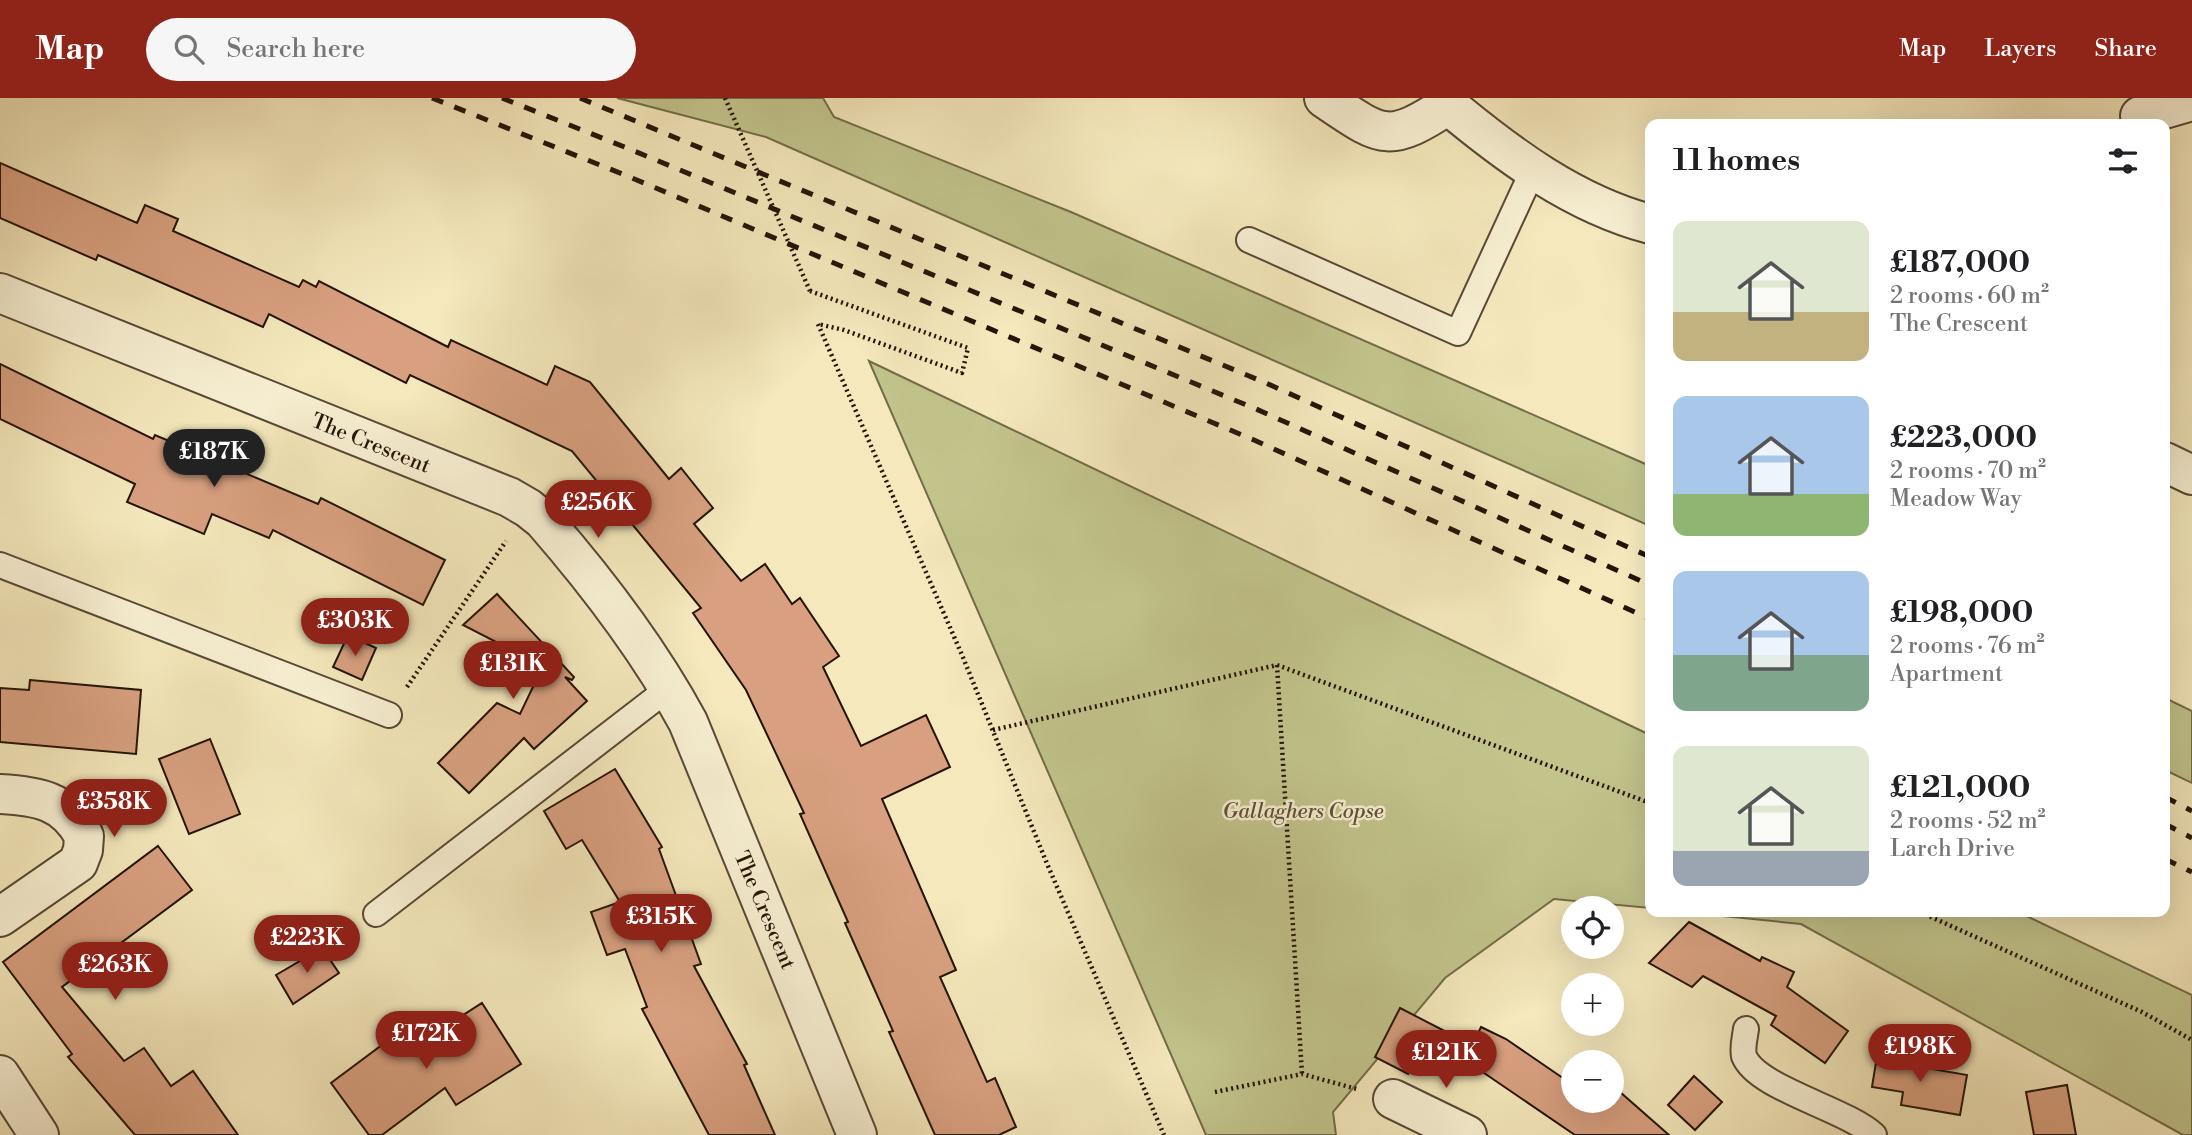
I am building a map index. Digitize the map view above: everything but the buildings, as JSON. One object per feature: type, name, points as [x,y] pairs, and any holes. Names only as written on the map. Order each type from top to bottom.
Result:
[{"type":"street","points":[[1324,98],[1363,124],[1388,133],[1408,130],[1450,101],[1498,145],[1573,194],[1607,211],[1645,222]]},
{"type":"street","points":[[2138,113],[2192,101]]},
{"type":"street","name":"The Crescent","points":[[0,293],[509,498],[543,520],[640,645],[688,722],[857,1135]]},
{"type":"street","points":[[2170,464],[2192,475]]},
{"type":"street","points":[[0,794],[49,801],[67,812],[84,836],[78,863],[0,917]]},
{"type":"street","points":[[0,1075],[39,1135]]},
{"type":"street","points":[[1393,1099],[1467,1135]]},
{"type":"lane","points":[[1249,240],[1458,333],[1534,168]]},
{"type":"lane","points":[[0,565],[389,715]]},
{"type":"lane","points":[[376,915],[669,688]]},
{"type":"lane","points":[[1746,1029],[1743,1054],[1751,1068],[1789,1091],[1868,1129],[1874,1135]]},
{"type":"path","points":[[726,98],[810,291],[968,348],[962,373],[844,330],[818,324],[962,655],[1048,866],[1164,1135]]},
{"type":"path","points":[[389,715],[528,508]]},
{"type":"path","points":[[993,730],[1277,665],[1645,801]]},
{"type":"path","points":[[1277,665],[1302,1074]]},
{"type":"path","points":[[1931,917],[2142,1012],[2192,1041]]},
{"type":"path","points":[[1215,1092],[1302,1074],[1393,1099]]},
{"type":"green space","points":[[617,98],[823,98],[834,117],[1071,212],[1645,464],[1645,524],[766,137]]},
{"type":"green space","name":"Gallaghers Copse","points":[[869,361],[1645,733],[1645,908],[1624,906],[1624,896],[1561,896],[1561,900],[1554,899],[1445,978],[1333,1112],[1336,1135],[1206,1135]]},
{"type":"green space","points":[[2170,700],[2192,711],[2192,783],[2170,772]]},
{"type":"green space","points":[[1732,917],[2028,917],[2192,995],[2192,1135],[2183,1135],[1801,924]]},
{"type":"railway","points":[[432,98],[625,175],[1254,440],[1645,617]]},
{"type":"railway","points":[[502,98],[1256,409],[1645,583]]},
{"type":"railway","points":[[580,98],[1266,383],[1645,555]]},
{"type":"railway","points":[[2170,800],[2192,811]]},
{"type":"railway","points":[[2170,827],[2192,838]]},
{"type":"railway","points":[[2170,861],[2192,872]]}]
